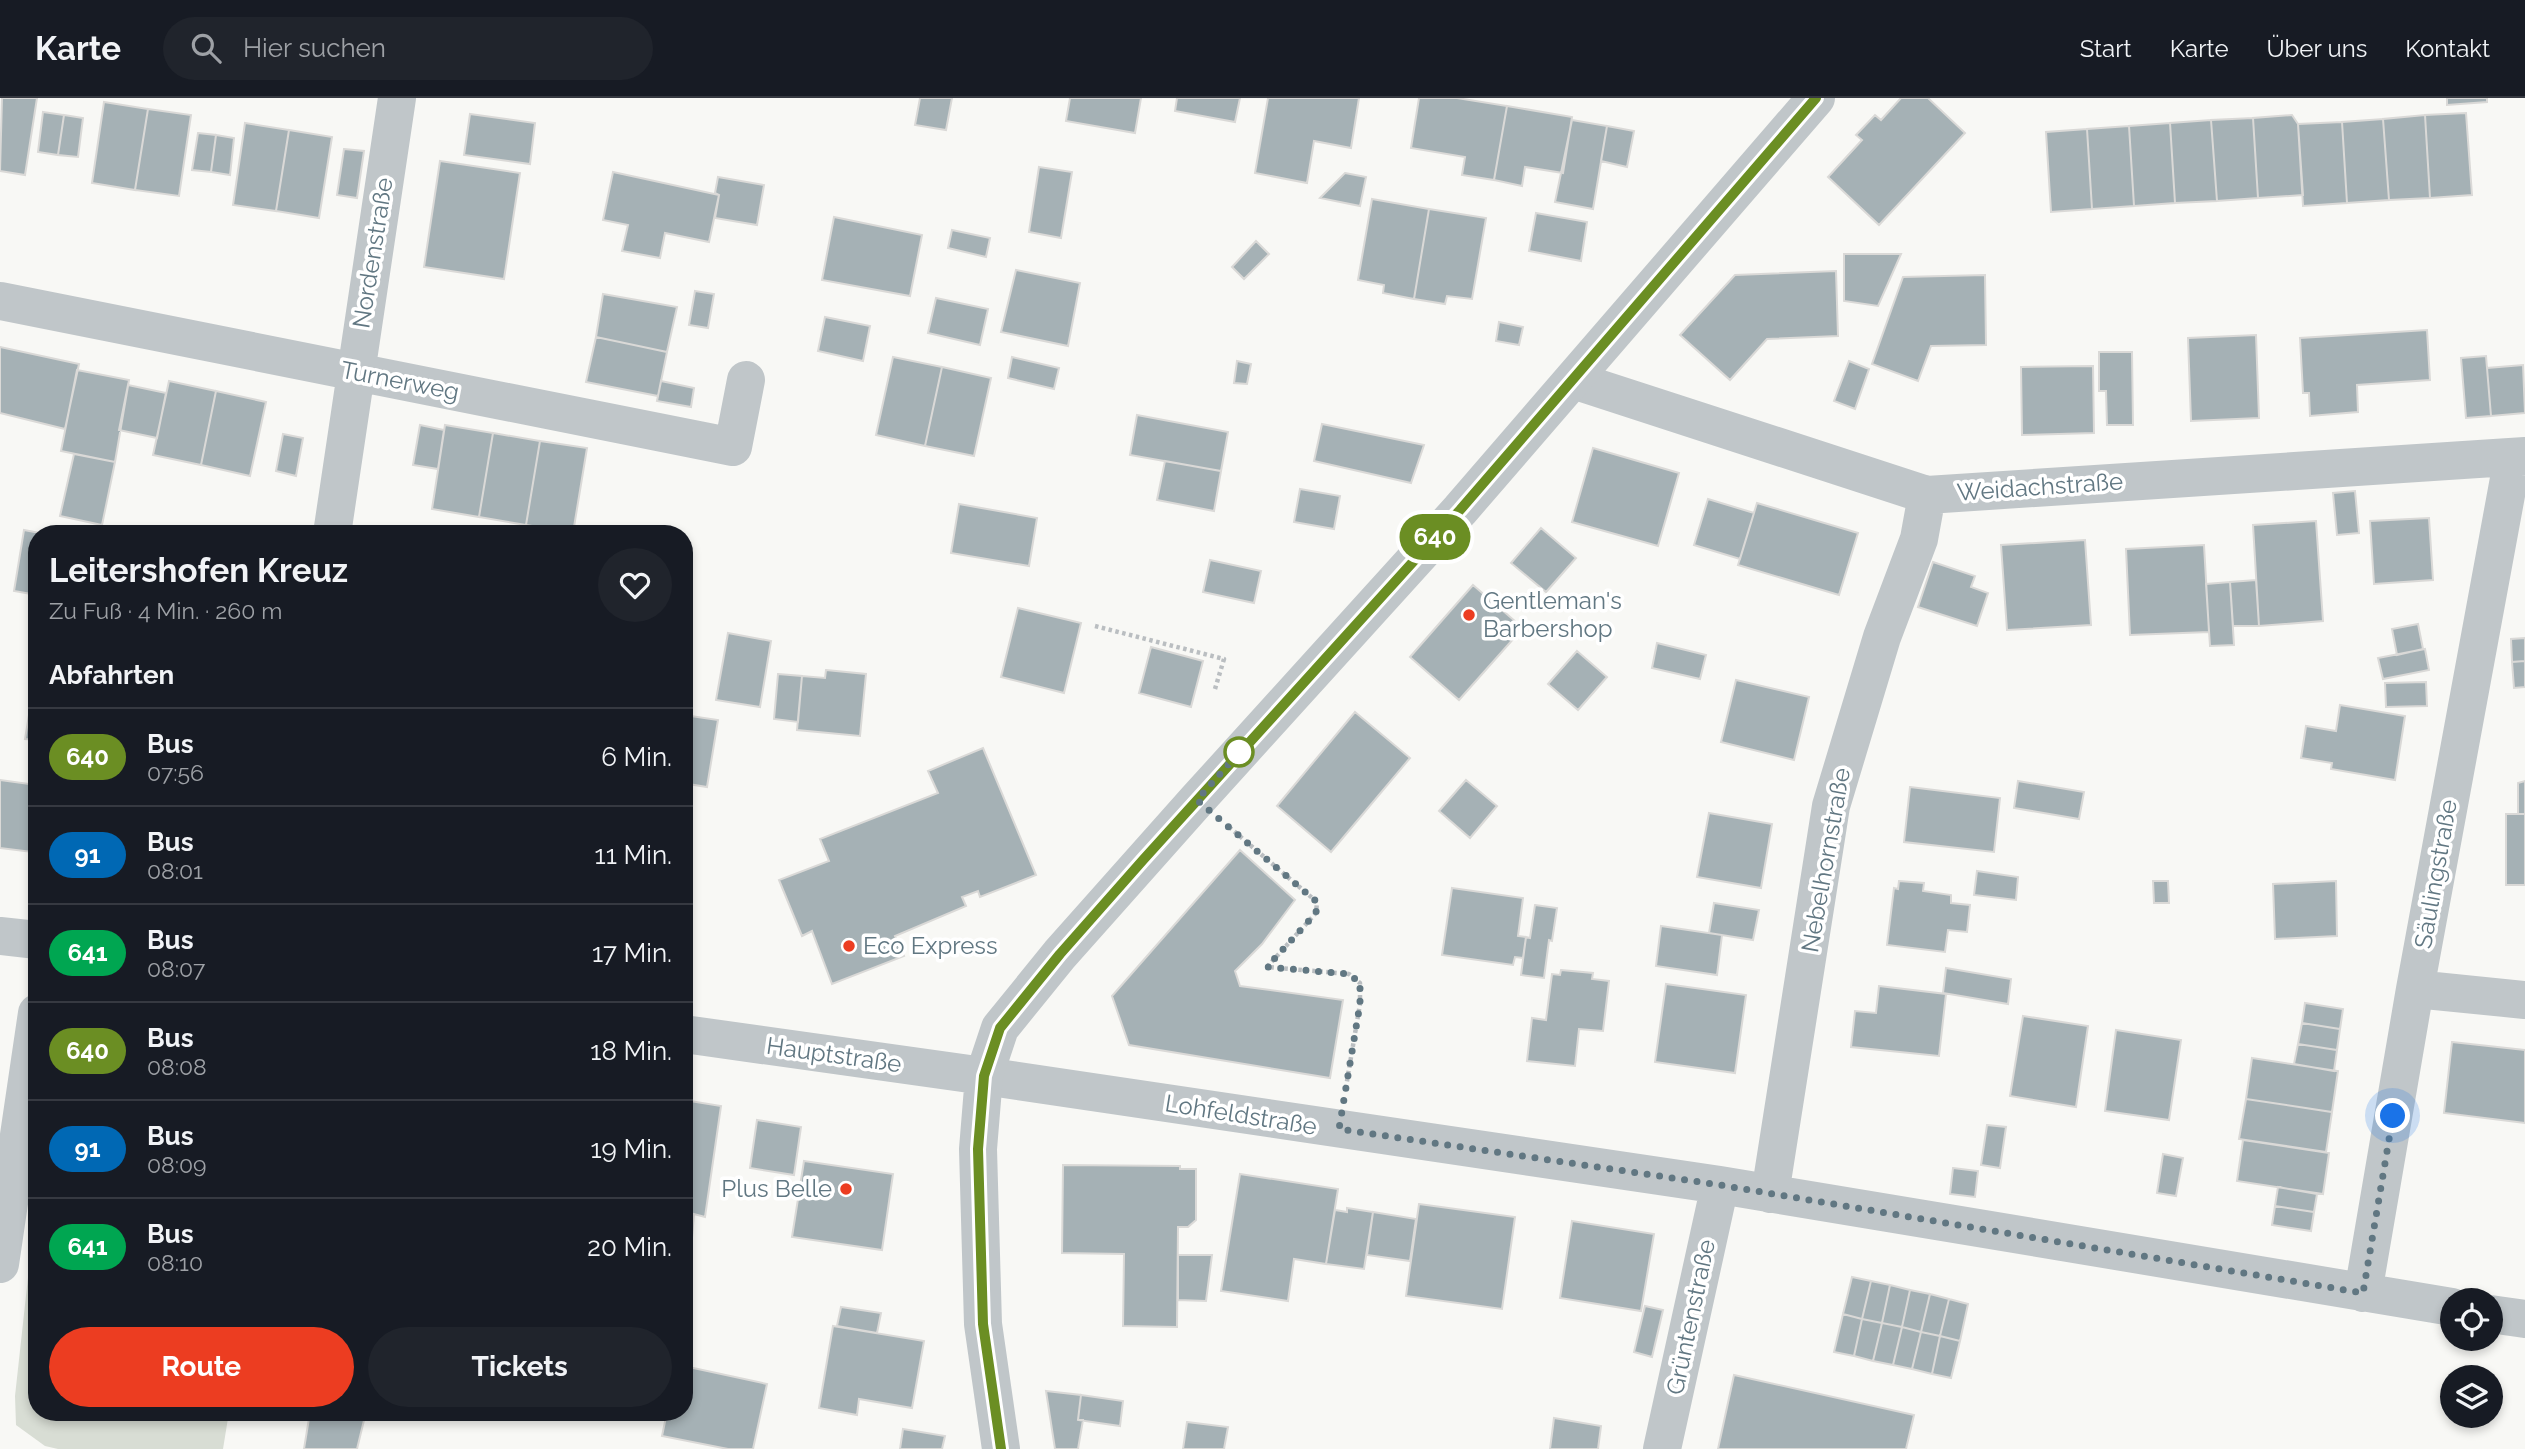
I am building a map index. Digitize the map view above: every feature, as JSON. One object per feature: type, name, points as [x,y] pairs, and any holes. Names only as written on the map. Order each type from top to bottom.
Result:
[{"type":"street","name":"Nordenstraße","points":[[333,525],[397,98]]},
{"type":"street","points":[[1001,1449],[983,1324],[978,1149],[984,1076],[1000,1028],[1060,954],[1451,520],[1573,380],[1804,100]]},
{"type":"street","name":"Turnerweg","points":[[0,301],[733,447],[746,380]]},
{"type":"street","name":"Weidachstraße","points":[[1573,380],[1927,495],[2519,456]]},
{"type":"street","name":"Säulingstraße","points":[[2363,1293],[2415,989],[2519,456]]},
{"type":"street","name":"Nebelhornstraße","points":[[1770,1194],[1831,806],[1882,637],[1919,539],[1927,495]]},
{"type":"street","points":[[0,936],[28,939]]},
{"type":"street","points":[[2415,989],[2525,1000]]},
{"type":"street","name":"Hauptstraße","points":[[693,1035],[984,1076]]},
{"type":"street","points":[[0,1264],[28,1074]]},
{"type":"street","name":"Lohfeldstraße","points":[[984,1076],[1720,1185],[2440,1305]]},
{"type":"street","name":"Grüntenstraße","points":[[1662,1449],[1720,1185]]},
{"type":"street","points":[[2503,1316],[2525,1320]]},
{"type":"path","points":[[1095,625],[1224,659],[1215,689]]},
{"type":"path","points":[[1197,800],[1317,902],[1316,913],[1267,967],[1349,974],[1360,983],[1360,1004],[1339,1129]]},
{"type":"shaded area","points":[[28,1278],[28,1421],[228,1421],[223,1449],[58,1449],[45,1446],[16,1425],[15,1396]]},
{"type":"building","points":[[2,98],[37,98],[25,175],[0,171]]},
{"type":"building","points":[[920,98],[952,98],[946,130],[915,125]]},
{"type":"building","points":[[1070,98],[1141,98],[1135,133],[1066,121]]},
{"type":"building","points":[[1177,98],[1240,98],[1235,122],[1175,111]]},
{"type":"building","points":[[1268,98],[1359,98],[1351,148],[1314,141],[1307,183],[1255,173]]},
{"type":"building","points":[[1419,98],[1457,98],[1507,106],[1494,180],[1462,175],[1465,157],[1411,148]]},
{"type":"building","points":[[1901,98],[1928,98],[1965,133],[1879,225],[1828,177],[1862,140],[1856,135],[1875,115],[1881,120]]},
{"type":"building","points":[[2447,98],[2487,98],[2487,102],[2447,105]]},
{"type":"building","points":[[104,102],[148,109],[135,190],[92,183]]},
{"type":"building","points":[[1507,106],[1572,117],[1563,173],[1525,167],[1522,186],[1494,180]]},
{"type":"building","points":[[148,109],[191,115],[179,196],[135,190]]},
{"type":"building","points":[[43,112],[64,115],[58,155],[38,152]]},
{"type":"building","points":[[2466,113],[2472,195],[2430,198],[2425,115]]},
{"type":"building","points":[[470,114],[535,123],[530,164],[464,155]]},
{"type":"building","points":[[64,115],[83,118],[78,157],[58,155]]},
{"type":"building","points":[[2292,115],[2298,124],[2303,195],[2258,198],[2253,118]]},
{"type":"building","points":[[2425,115],[2430,198],[2389,200],[2383,119]]},
{"type":"building","points":[[2253,118],[2258,198],[2217,201],[2211,120]]},
{"type":"building","points":[[2383,119],[2389,200],[2347,203],[2342,122]]},
{"type":"building","points":[[1572,120],[1607,126],[1593,209],[1555,202]]},
{"type":"building","points":[[2211,120],[2217,201],[2175,203],[2170,123]]},
{"type":"building","points":[[2342,122],[2347,203],[2303,206],[2298,124]]},
{"type":"building","points":[[245,123],[289,130],[276,211],[233,205]]},
{"type":"building","points":[[2170,123],[2175,203],[2134,206],[2129,126]]},
{"type":"building","points":[[1607,126],[1634,131],[1627,167],[1601,161]]},
{"type":"building","points":[[2129,126],[2134,206],[2092,209],[2087,129]]},
{"type":"building","points":[[2087,129],[2092,209],[2051,212],[2046,132]]},
{"type":"building","points":[[289,130],[332,137],[319,218],[276,211]]},
{"type":"building","points":[[198,133],[216,135],[211,172],[192,170]]},
{"type":"building","points":[[216,135],[234,138],[230,175],[211,172]]},
{"type":"building","points":[[344,149],[364,151],[357,198],[337,195]]},
{"type":"building","points":[[440,161],[520,173],[504,279],[424,267]]},
{"type":"building","points":[[1039,167],[1072,172],[1061,238],[1029,232]]},
{"type":"building","points":[[613,172],[719,195],[709,242],[665,233],[660,258],[622,251],[628,225],[603,220]]},
{"type":"building","points":[[1345,173],[1366,177],[1360,206],[1320,198]]},
{"type":"building","points":[[718,177],[764,185],[757,225],[715,218],[719,195],[715,193]]},
{"type":"building","points":[[1372,199],[1429,209],[1414,299],[1383,293],[1384,285],[1358,280]]},
{"type":"building","points":[[1429,209],[1486,218],[1472,299],[1447,296],[1445,304],[1414,299]]},
{"type":"building","points":[[1536,213],[1587,222],[1581,261],[1529,251]]},
{"type":"building","points":[[834,217],[922,235],[910,296],[822,280]]},
{"type":"building","points":[[952,230],[990,238],[986,257],[948,248]]},
{"type":"building","points":[[1256,241],[1269,254],[1244,279],[1232,267]]},
{"type":"building","points":[[1844,254],[1901,254],[1878,306],[1844,301]]},
{"type":"building","points":[[1016,270],[1080,283],[1068,346],[1001,332]]},
{"type":"building","points":[[1836,271],[1838,336],[1767,339],[1730,380],[1680,335],[1735,275]]},
{"type":"building","points":[[1985,275],[1986,345],[1931,346],[1918,381],[1872,364],[1903,277]]},
{"type":"building","points":[[695,291],[714,294],[708,328],[689,325]]},
{"type":"building","points":[[603,294],[677,307],[667,352],[596,337]]},
{"type":"building","points":[[936,298],[988,309],[980,345],[928,333]]},
{"type":"building","points":[[825,317],[870,326],[863,361],[818,351]]},
{"type":"building","points":[[1499,322],[1523,327],[1519,345],[1496,341]]},
{"type":"building","points":[[2427,330],[2430,380],[2357,385],[2358,412],[2310,416],[2309,393],[2303,393],[2300,338]]},
{"type":"building","points":[[2256,335],[2259,418],[2191,421],[2188,338]]},
{"type":"building","points":[[596,337],[667,352],[658,396],[586,382]]},
{"type":"building","points":[[0,347],[79,364],[65,429],[0,413]]},
{"type":"building","points":[[2099,352],[2132,352],[2133,425],[2107,425],[2106,391],[2099,391]]},
{"type":"building","points":[[2486,356],[2491,416],[2466,418],[2461,358]]},
{"type":"building","points":[[893,357],[942,367],[925,446],[876,435]]},
{"type":"building","points":[[1012,357],[1059,368],[1054,389],[1008,378]]},
{"type":"building","points":[[1237,361],[1251,364],[1247,384],[1234,383]]},
{"type":"building","points":[[1849,361],[1869,369],[1855,409],[1834,401]]},
{"type":"building","points":[[2523,365],[2525,413],[2491,416],[2487,368]]},
{"type":"building","points":[[2093,366],[2094,433],[2022,435],[2021,367]]},
{"type":"building","points":[[942,367],[991,378],[974,456],[925,446]]},
{"type":"building","points":[[77,370],[129,380],[115,462],[61,451]]},
{"type":"building","points":[[169,381],[216,391],[201,465],[153,455]]},
{"type":"building","points":[[661,381],[694,388],[691,407],[657,401]]},
{"type":"building","points":[[128,385],[166,393],[157,438],[119,430]]},
{"type":"building","points":[[216,391],[266,402],[250,476],[201,465]]},
{"type":"building","points":[[1137,415],[1228,432],[1221,471],[1130,455]]},
{"type":"building","points":[[1322,424],[1424,445],[1411,483],[1314,461]]},
{"type":"building","points":[[420,425],[444,430],[438,469],[413,465]]},
{"type":"building","points":[[445,425],[493,433],[479,517],[432,509]]},
{"type":"building","points":[[493,433],[540,441],[526,525],[479,517]]},
{"type":"building","points":[[283,434],[303,438],[296,476],[276,471]]},
{"type":"building","points":[[540,441],[587,448],[574,525],[526,525]]},
{"type":"building","points":[[1593,448],[1679,473],[1658,546],[1572,522]]},
{"type":"building","points":[[74,454],[115,462],[102,525],[60,516]]},
{"type":"building","points":[[1165,461],[1221,471],[1214,511],[1157,500]]},
{"type":"building","points":[[1300,489],[1340,496],[1334,529],[1294,522]]},
{"type":"building","points":[[2355,491],[2359,533],[2337,535],[2333,493]]},
{"type":"building","points":[[1708,499],[1754,513],[1740,559],[1694,545]]},
{"type":"building","points":[[1757,503],[1858,533],[1839,595],[1738,565]]},
{"type":"building","points":[[959,504],[1037,518],[1029,566],[951,553]]},
{"type":"building","points":[[2429,518],[2433,580],[2374,584],[2370,521]]},
{"type":"building","points":[[2316,521],[2323,621],[2259,626],[2253,525]]},
{"type":"building","points":[[1541,528],[1576,558],[1546,592],[1511,563]]},
{"type":"building","points":[[24,530],[28,531],[28,593],[14,591]]},
{"type":"building","points":[[2085,540],[2091,625],[2007,630],[2001,545]]},
{"type":"building","points":[[2204,545],[2209,632],[2130,635],[2126,549]]},
{"type":"building","points":[[1210,560],[1261,571],[1254,603],[1203,592]]},
{"type":"building","points":[[1933,562],[1975,576],[1971,587],[1988,593],[1977,626],[1918,607]]},
{"type":"building","points":[[2256,580],[2259,626],[2233,626],[2230,582]]},
{"type":"building","points":[[2230,582],[2234,645],[2210,646],[2206,584]]},
{"type":"building","points":[[1473,585],[1523,628],[1459,700],[1410,657]]},
{"type":"building","points":[[1018,608],[1081,623],[1064,693],[1001,677]]},
{"type":"building","points":[[2418,624],[2423,649],[2397,655],[2392,629]]},
{"type":"building","points":[[728,633],[771,641],[760,707],[716,700]]},
{"type":"building","points":[[2525,638],[2525,661],[2512,662],[2511,639]]},
{"type":"building","points":[[1657,643],[1706,655],[1700,679],[1652,668]]},
{"type":"building","points":[[1151,647],[1203,661],[1191,707],[1139,693]]},
{"type":"building","points":[[2425,649],[2429,670],[2383,679],[2378,658]]},
{"type":"building","points":[[1577,651],[1607,677],[1578,710],[1548,684]]},
{"type":"building","points":[[2525,661],[2525,687],[2514,688],[2512,662]]},
{"type":"building","points":[[826,670],[866,674],[860,736],[797,730],[802,676],[825,678]]},
{"type":"building","points":[[778,674],[802,676],[798,722],[774,719]]},
{"type":"building","points":[[1736,680],[1809,697],[1794,760],[1721,742]]},
{"type":"building","points":[[2426,682],[2427,706],[2386,707],[2385,683]]},
{"type":"building","points":[[2340,705],[2405,716],[2395,780],[2331,769],[2332,763],[2301,758],[2306,726],[2336,731]]},
{"type":"building","points":[[1355,712],[1410,758],[1331,852],[1277,806]]},
{"type":"building","points":[[693,716],[718,720],[707,787],[693,785]]},
{"type":"building","points":[[983,748],[1036,875],[980,897],[978,891],[962,897],[966,906],[895,936],[904,956],[832,984],[812,931],[802,936],[779,880],[829,861],[820,839],[938,793],[928,771]]},
{"type":"building","points":[[0,780],[28,784],[28,852],[0,848]]},
{"type":"building","points":[[1466,780],[1497,806],[1470,838],[1439,811]]},
{"type":"building","points":[[2018,781],[2084,792],[2079,819],[2014,808]]},
{"type":"building","points":[[2525,781],[2525,814],[2518,814],[2518,783]]},
{"type":"building","points":[[1910,787],[2000,798],[1994,852],[1904,842]]},
{"type":"building","points":[[1709,813],[1772,824],[1761,888],[1697,877]]},
{"type":"building","points":[[2506,814],[2525,814],[2525,885],[2506,885]]},
{"type":"building","points":[[1240,850],[1295,900],[1262,944],[1235,971],[1240,986],[1343,1000],[1330,1078],[1129,1045],[1112,996]]},
{"type":"building","points":[[1977,871],[2018,877],[2016,900],[1974,895]]},
{"type":"building","points":[[1899,881],[1924,883],[1923,891],[1951,895],[1951,903],[1970,905],[1967,932],[1948,930],[1945,952],[1887,945],[1894,888],[1898,889]]},
{"type":"building","points":[[2153,881],[2168,881],[2169,903],[2154,903]]},
{"type":"building","points":[[2336,881],[2337,936],[2275,939],[2273,884]]},
{"type":"building","points":[[1452,888],[1523,898],[1518,936],[1526,937],[1523,958],[1515,957],[1513,965],[1442,955]]},
{"type":"building","points":[[1714,903],[1759,910],[1753,940],[1709,933]]},
{"type":"building","points":[[1535,905],[1557,908],[1544,978],[1521,975],[1526,937],[1530,938]]},
{"type":"building","points":[[1661,926],[1722,935],[1717,975],[1656,966]]},
{"type":"building","points":[[1946,968],[2011,979],[2008,1004],[1943,993]]},
{"type":"building","points":[[1561,970],[1593,973],[1592,979],[1609,981],[1603,1031],[1579,1029],[1575,1066],[1527,1061],[1532,1018],[1546,1020],[1552,974],[1560,975]]},
{"type":"building","points":[[1666,984],[1746,995],[1735,1073],[1655,1062]]},
{"type":"building","points":[[1879,986],[1946,994],[1939,1056],[1851,1047],[1855,1011],[1876,1013]]},
{"type":"building","points":[[2305,1003],[2343,1009],[2340,1029],[2302,1023]]},
{"type":"building","points":[[2023,1016],[2088,1026],[2076,1107],[2010,1096]]},
{"type":"building","points":[[2302,1023],[2340,1029],[2337,1050],[2298,1044]]},
{"type":"building","points":[[2116,1030],[2181,1040],[2169,1120],[2105,1111]]},
{"type":"building","points":[[2452,1042],[2525,1050],[2525,1123],[2444,1113]]},
{"type":"building","points":[[2298,1044],[2337,1050],[2334,1071],[2294,1064]]},
{"type":"building","points":[[2252,1058],[2338,1071],[2332,1112],[2246,1099]]},
{"type":"building","points":[[2246,1099],[2332,1112],[2326,1152],[2239,1139]]},
{"type":"building","points":[[693,1101],[721,1106],[705,1217],[694,1214],[693,1226]]},
{"type":"building","points":[[757,1120],[801,1127],[794,1175],[750,1168]]},
{"type":"building","points":[[1987,1125],[2006,1127],[2000,1168],[1981,1165]]},
{"type":"building","points":[[2243,1140],[2329,1153],[2323,1194],[2237,1181]]},
{"type":"building","points":[[2163,1154],[2183,1158],[2176,1196],[2157,1193]]},
{"type":"building","points":[[804,1161],[893,1174],[882,1250],[792,1237]]},
{"type":"building","points":[[1063,1165],[1180,1166],[1180,1169],[1196,1169],[1196,1220],[1188,1227],[1178,1227],[1177,1327],[1123,1326],[1124,1254],[1062,1253]]},
{"type":"building","points":[[1953,1168],[1978,1171],[1975,1197],[1950,1194]]},
{"type":"building","points":[[1240,1174],[1338,1189],[1326,1264],[1294,1259],[1288,1301],[1221,1291]]},
{"type":"building","points":[[2278,1187],[2317,1194],[2314,1212],[2275,1206]]},
{"type":"building","points":[[1419,1204],[1515,1217],[1502,1309],[1406,1296]]},
{"type":"building","points":[[2275,1206],[2314,1212],[2311,1231],[2272,1225]]},
{"type":"building","points":[[1347,1208],[1373,1212],[1364,1269],[1326,1264],[1335,1210],[1347,1212]]},
{"type":"building","points":[[1373,1212],[1416,1219],[1410,1261],[1367,1255]]},
{"type":"building","points":[[1572,1221],[1654,1234],[1641,1311],[1560,1298]]},
{"type":"building","points":[[1178,1255],[1212,1255],[1206,1301],[1178,1300]]},
{"type":"building","points":[[1852,1277],[1871,1281],[1862,1319],[1843,1314]]},
{"type":"building","points":[[1871,1281],[1890,1285],[1882,1323],[1862,1319]]},
{"type":"building","points":[[1890,1285],[1910,1290],[1902,1327],[1882,1323]]},
{"type":"building","points":[[1910,1290],[1930,1294],[1921,1332],[1902,1327]]},
{"type":"building","points":[[1930,1294],[1949,1299],[1940,1336],[1921,1332]]},
{"type":"building","points":[[1949,1299],[1968,1304],[1960,1341],[1940,1336]]},
{"type":"building","points":[[1645,1306],[1663,1310],[1652,1357],[1634,1352]]},
{"type":"building","points":[[841,1307],[881,1313],[877,1333],[837,1326]]},
{"type":"building","points":[[1843,1314],[1862,1319],[1854,1356],[1834,1352]]},
{"type":"building","points":[[1862,1319],[1882,1323],[1873,1361],[1854,1356]]},
{"type":"building","points":[[1882,1323],[1902,1327],[1893,1365],[1873,1361]]},
{"type":"building","points":[[833,1326],[924,1341],[912,1408],[859,1399],[857,1415],[819,1408]]},
{"type":"building","points":[[1902,1327],[1921,1332],[1912,1369],[1893,1365]]},
{"type":"building","points":[[1921,1332],[1940,1336],[1932,1374],[1912,1369]]},
{"type":"building","points":[[1940,1336],[1960,1341],[1951,1378],[1932,1374]]},
{"type":"building","points":[[693,1368],[767,1384],[753,1449],[728,1449],[662,1436],[665,1421],[693,1421]]},
{"type":"building","points":[[1734,1375],[1914,1415],[1906,1449],[1718,1449]]},
{"type":"building","points":[[1046,1391],[1081,1395],[1078,1420],[1083,1420],[1078,1449],[1055,1449]]},
{"type":"building","points":[[1081,1395],[1123,1401],[1120,1426],[1078,1420]]},
{"type":"building","points":[[1554,1418],[1601,1426],[1598,1449],[1550,1449]]},
{"type":"building","points":[[309,1421],[364,1421],[357,1449],[304,1449]]},
{"type":"building","points":[[1187,1422],[1228,1427],[1224,1449],[1183,1449]]},
{"type":"building","points":[[903,1429],[945,1436],[942,1449],[900,1449]]},
{"type":"bus line","name":"640","points":[[1001,1449],[983,1324],[978,1149],[984,1076],[1000,1028],[1060,954],[1143,860],[1460,510],[1816,98]]},
{"type":"place","name":"Gentleman's Barbershop","points":[[1469,615]]},
{"type":"place","name":"Eco Express","points":[[849,946]]},
{"type":"place","name":"Plus Belle","points":[[846,1189]]},
{"type":"route","points":[[1239,752],[1242,749],[1197,800],[1317,902],[1316,913],[1267,967],[1349,974],[1360,983],[1360,1004],[1339,1129],[1720,1185],[2363,1293],[2393,1116]]}]
